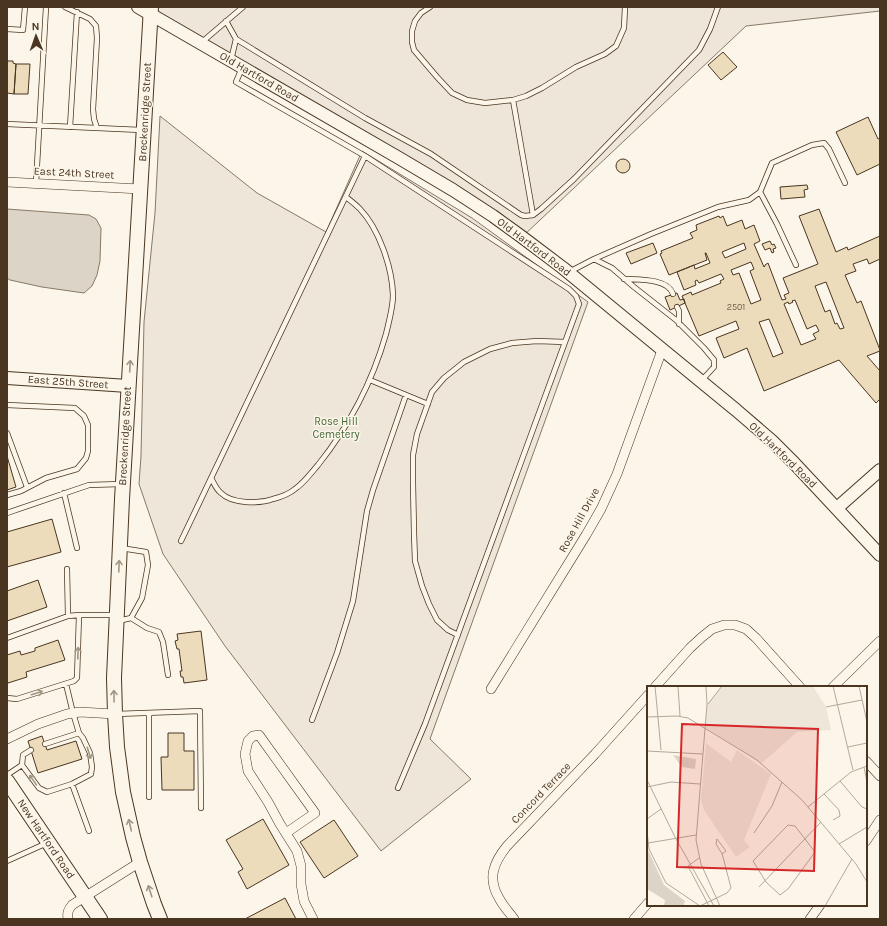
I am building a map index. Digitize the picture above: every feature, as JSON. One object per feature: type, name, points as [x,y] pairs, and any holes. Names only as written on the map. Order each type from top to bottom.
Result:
[{"type":"main road","name":"Old Hartford Road","points":[[146,9],[200,43],[453,190],[493,216],[568,272],[772,441],[880,555]]},
{"type":"main road","name":"Breckenridge Street","points":[[140,862],[123,792],[117,747],[114,678],[128,386],[144,130],[146,9]]},
{"type":"main road","name":"East 25th Street","points":[[7,378],[128,386]]},
{"type":"main road","points":[[837,508],[880,470]]},
{"type":"main road","name":"New Hartford Road","points":[[7,781],[100,919]]},
{"type":"main road","points":[[140,862],[160,919]]},
{"type":"street","name":"East 24th Street","points":[[7,182],[140,189]]},
{"type":"street","name":"Rose Hill Drive","points":[[491,689],[601,509],[617,474],[662,350]]},
{"type":"street","points":[[656,686],[690,648],[712,629],[724,625],[735,625],[746,629],[756,638],[799,686]]},
{"type":"street","points":[[835,686],[880,641]]},
{"type":"street","name":"Concord Terrace","points":[[514,919],[498,898],[494,887],[493,875],[495,865],[500,855],[647,696]]},
{"type":"street","points":[[7,739],[38,724],[67,714],[80,712],[115,714]]},
{"type":"street","points":[[286,833],[315,813],[259,735],[253,736],[248,741],[245,754],[248,771],[297,851],[301,866],[301,884],[304,901],[313,919]]},
{"type":"street","points":[[867,762],[880,776]]},
{"type":"street","points":[[867,840],[880,820]]},
{"type":"street","points":[[68,919],[67,914],[72,905],[140,862]]},
{"type":"street","points":[[634,919],[647,904]]},
{"type":"street","points":[[810,919],[819,906]]},
{"type":"lane","points":[[7,29],[23,30],[25,7]]},
{"type":"lane","points":[[36,183],[46,7]]},
{"type":"lane","points":[[65,7],[90,18],[96,26],[97,38],[93,109],[97,128]]},
{"type":"lane","points":[[200,43],[243,7]]},
{"type":"lane","points":[[430,7],[421,13],[415,21],[412,31],[414,50],[436,77],[452,93],[467,100],[484,103],[513,100],[542,88],[576,67],[605,54],[616,46],[624,28],[625,7]]},
{"type":"lane","points":[[226,21],[236,39],[365,118],[430,154],[521,215],[525,216],[533,215],[541,209],[574,179],[699,50],[710,29],[718,7]]},
{"type":"lane","points":[[70,127],[77,12]]},
{"type":"lane","points":[[231,60],[236,39]]},
{"type":"lane","points":[[243,67],[236,82],[365,156],[569,289],[576,296],[579,304],[425,724],[398,788]]},
{"type":"lane","points":[[513,100],[533,215]]},
{"type":"lane","points":[[7,124],[144,130]]},
{"type":"lane","points":[[568,272],[652,234],[718,208],[749,200],[760,192],[772,163],[812,145],[824,143],[829,149],[845,183]]},
{"type":"lane","points":[[180,541],[365,156]]},
{"type":"lane","points":[[760,192],[796,265]]},
{"type":"lane","points":[[211,478],[214,485],[222,494],[243,502],[272,500],[296,489],[331,448],[350,421],[370,380],[381,351],[392,308],[393,295],[385,255],[375,231],[361,210],[346,197]]},
{"type":"lane","points":[[594,259],[612,268],[679,324],[704,348],[714,360],[714,367],[701,381]]},
{"type":"lane","points":[[624,279],[656,282],[668,286],[673,294]]},
{"type":"lane","points":[[677,307],[679,311],[679,324]]},
{"type":"lane","points":[[458,635],[448,630],[437,620],[422,586],[415,561],[413,483],[414,455],[417,434],[432,392],[444,378],[464,362],[490,349],[512,343],[537,341],[565,342]]},
{"type":"lane","points":[[370,380],[428,404]]},
{"type":"lane","points":[[312,720],[345,630],[353,601],[367,511],[406,395]]},
{"type":"lane","points":[[7,405],[75,408],[84,416],[88,425],[88,451],[86,458],[77,469],[46,478],[21,491],[7,495]]},
{"type":"lane","points":[[7,433],[27,488]]},
{"type":"lane","points":[[7,513],[89,484],[123,484]]},
{"type":"lane","points":[[64,493],[77,548]]},
{"type":"lane","points":[[120,548],[146,552],[148,565],[142,598],[131,618]]},
{"type":"lane","points":[[67,569],[68,616]]},
{"type":"lane","points":[[7,638],[68,616],[79,615],[131,618],[146,628],[159,632],[163,642],[168,675]]},
{"type":"lane","points":[[7,698],[17,699],[66,684],[77,678],[79,615]]},
{"type":"lane","points":[[31,750],[23,755],[22,764],[39,788],[47,792],[72,784],[91,774],[92,767],[90,753],[79,733],[66,684]]},
{"type":"lane","points":[[115,714],[200,711],[201,808]]},
{"type":"lane","points":[[149,712],[149,797]]},
{"type":"lane","points":[[45,744],[79,733]]},
{"type":"lane","points":[[7,775],[22,764]]},
{"type":"lane","points":[[72,784],[89,831]]},
{"type":"lane","points":[[7,862],[48,842]]},
{"type":"green space","points":[[151,7],[880,7],[880,11],[746,26],[522,237],[150,14]]},
{"type":"green space","name":"Rose Hill Cemetery","points":[[160,116],[257,193],[326,232],[362,151],[472,218],[588,302],[430,739],[471,779],[381,851],[225,646],[163,554],[139,484],[144,322],[155,213]]},
{"type":"shaded area","points":[[7,209],[89,215],[96,219],[101,228],[100,261],[97,275],[92,286],[84,293],[42,287],[7,278]]},
{"type":"building","points":[[723,52],[737,67],[721,80],[708,65]]},
{"type":"building","points":[[7,61],[13,61],[13,63],[16,64],[14,94],[7,93]]},
{"type":"building","points":[[16,64],[30,64],[28,94],[14,94]]},
{"type":"building","points":[[868,117],[878,139],[880,138],[880,164],[857,175],[836,132]]},
{"type":"building","points":[[620,159],[626,159],[630,163],[630,169],[626,173],[620,173],[616,169],[616,163]]},
{"type":"building","points":[[807,185],[808,189],[804,190],[805,197],[781,199],[780,187]]},
{"type":"building","points":[[819,209],[836,252],[847,247],[848,250],[880,236],[880,259],[869,264],[867,259],[853,264],[856,271],[845,275],[857,303],[861,301],[880,350],[867,356],[880,371],[880,399],[876,403],[839,360],[764,391],[747,348],[724,358],[716,338],[739,329],[736,321],[699,336],[682,296],[691,292],[692,295],[721,283],[720,281],[724,279],[721,274],[699,283],[697,280],[695,281],[696,285],[684,290],[677,272],[686,268],[669,275],[660,254],[662,253],[661,251],[693,238],[690,233],[697,230],[696,225],[719,216],[720,218],[723,216],[727,226],[742,220],[745,229],[754,225],[760,241],[754,244],[764,267],[768,263],[782,300],[786,299],[784,295],[789,293],[783,278],[818,264],[799,216]],"holes":[[[744,243],[746,249],[725,258],[722,252]],[[705,253],[710,263],[695,269],[694,265],[707,260]],[[751,262],[754,269],[750,271],[761,300],[751,304],[739,273],[733,275],[731,270]],[[826,282],[844,328],[840,329],[837,323],[835,324],[830,310],[825,312],[815,286]],[[795,300],[807,329],[816,325],[819,331],[813,334],[816,339],[801,345],[784,304],[793,302],[792,301]],[[769,319],[783,353],[773,357],[759,322]]]},
{"type":"building","points":[[770,241],[776,248],[773,249],[774,252],[772,253],[770,248],[765,250],[762,244]]},
{"type":"building","points":[[653,243],[657,253],[631,264],[626,253]]},
{"type":"building","points":[[677,293],[680,300],[684,299],[685,303],[670,310],[665,297]]},
{"type":"building","points":[[7,456],[16,487],[7,490]]},
{"type":"building","points":[[52,519],[61,552],[7,567],[7,532]]},
{"type":"building","points":[[38,580],[47,607],[7,621],[7,591]]},
{"type":"building","points":[[201,631],[207,680],[184,683],[180,671],[182,671],[179,649],[177,649],[175,641],[178,640],[177,634]]},
{"type":"building","points":[[58,640],[65,660],[26,672],[27,677],[8,683],[7,655],[20,651],[21,655],[35,651],[35,648]]},
{"type":"building","points":[[168,733],[184,733],[184,751],[194,751],[194,790],[162,790],[161,757],[168,757]]},
{"type":"building","points":[[42,736],[47,750],[76,741],[82,759],[38,773],[28,741]]},
{"type":"building","points":[[263,819],[289,865],[247,889],[238,872],[243,869],[226,840]]},
{"type":"building","points":[[334,820],[358,856],[324,878],[300,842]]},
{"type":"building","points":[[285,898],[296,919],[245,919]]}]
